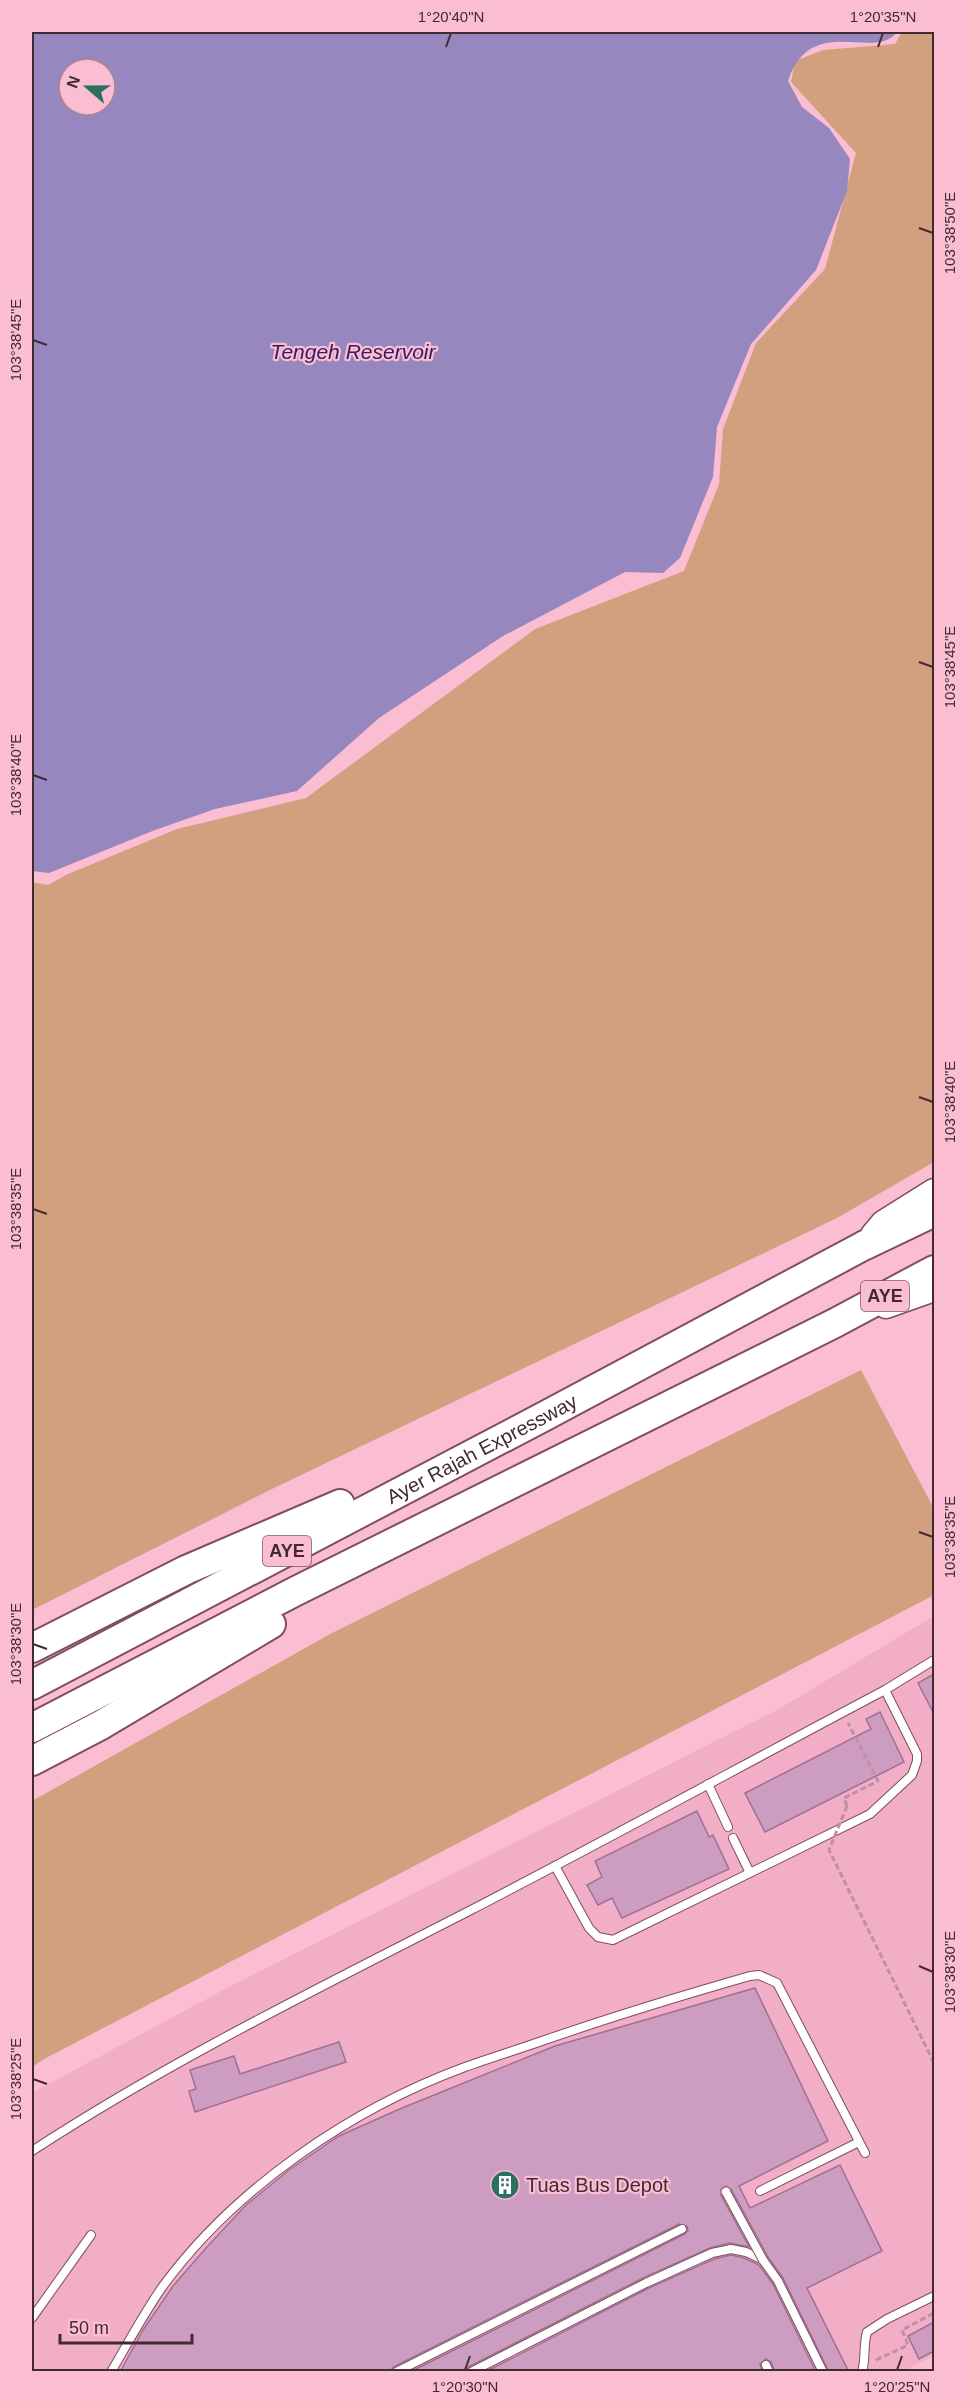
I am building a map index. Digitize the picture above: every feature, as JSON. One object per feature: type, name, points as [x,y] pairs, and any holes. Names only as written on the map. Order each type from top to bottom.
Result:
[{"type":"highway","name":"Ayer Rajah Expressway","points":[[32,1685],[863,1246],[934,1212]]},
{"type":"highway","name":"AYE","points":[[32,1728],[331,1575],[835,1323],[934,1270]]},
{"type":"highway","points":[[32,1648],[186,1570],[543,1417]]},
{"type":"highway","points":[[32,1761],[101,1725],[320,1595],[331,1575]]},
{"type":"main road","points":[[863,1246],[884,1223],[934,1191]]},
{"type":"main road","points":[[835,1323],[934,1289]]},
{"type":"lane","points":[[32,2151],[132,2089],[204,2049],[843,1713],[934,1660]]},
{"type":"lane","points":[[555,1866],[589,1928],[598,1937],[613,1940],[697,1901],[870,1814],[912,1775],[917,1761],[917,1754],[885,1690]]},
{"type":"lane","points":[[708,1784],[728,1827]]},
{"type":"lane","points":[[733,1838],[750,1873]]},
{"type":"lane","points":[[111,2372],[164,2286],[198,2245],[244,2199],[330,2133],[411,2090],[463,2067],[638,2008],[750,1976],[768,1977],[781,1989],[865,2153]]},
{"type":"lane","points":[[759,2191],[859,2142]]},
{"type":"lane","points":[[726,2192],[763,2260],[778,2281],[823,2372]]},
{"type":"lane","points":[[396,2372],[682,2229]]},
{"type":"lane","points":[[32,2318],[91,2235]]},
{"type":"lane","points":[[471,2372],[712,2253],[731,2249],[746,2252],[763,2260]]},
{"type":"lane","points":[[863,2369],[863,2350],[867,2332],[887,2319],[934,2296]]},
{"type":"path","points":[[843,1713],[878,1781],[844,1798],[847,1806],[829,1850],[934,2063]]},
{"type":"path","points":[[863,2369],[908,2345],[902,2330],[934,2313]]},
{"type":"shaded area","points":[[902,32],[934,32],[934,1162],[837,1218],[274,1488],[32,1610],[32,882],[48,885],[68,874],[177,829],[306,798],[535,629],[684,571],[719,484],[723,429],[756,343],[825,269],[856,153],[791,82],[795,61],[823,50],[895,44]]},
{"type":"shaded area","points":[[861,1370],[934,1509],[934,1595],[32,2067],[32,1801],[332,1633]]},
{"type":"shaded area","points":[[934,1616],[934,2355],[902,2372],[32,2372],[32,2093],[227,1988],[779,1709]]},
{"type":"water","name":"Tengeh Reservoir","points":[[32,32],[897,32],[887,40],[874,43],[827,43],[812,48],[798,60],[788,81],[802,107],[829,128],[850,159],[847,191],[816,270],[751,344],[717,427],[713,477],[680,558],[663,573],[625,572],[503,636],[379,718],[297,791],[215,809],[155,830],[49,873],[32,871]]},
{"type":"building","points":[[934,1674],[934,1714],[918,1683]]},
{"type":"building","points":[[880,1712],[904,1762],[765,1832],[745,1793],[871,1729],[866,1719]]},
{"type":"building","points":[[697,1811],[709,1837],[713,1835],[729,1869],[622,1918],[612,1898],[598,1905],[587,1885],[602,1877],[595,1861]]},
{"type":"building","name":"Tuas Bus Depot","points":[[755,1988],[828,2141],[739,2186],[750,2208],[840,2165],[882,2251],[807,2288],[849,2372],[829,2372],[783,2278],[768,2257],[731,2189],[726,2186],[721,2189],[721,2195],[749,2247],[730,2243],[710,2248],[643,2278],[468,2367],[465,2372],[410,2372],[685,2234],[688,2230],[687,2226],[679,2224],[393,2367],[390,2372],[120,2372],[143,2330],[173,2286],[206,2248],[245,2206],[289,2170],[339,2136],[555,2046]]},
{"type":"building","points":[[339,2042],[346,2062],[195,2112],[189,2091],[196,2089],[190,2070],[234,2056],[240,2074]]},
{"type":"building","points":[[731,2255],[759,2265],[773,2284],[816,2372],[775,2372],[771,2362],[766,2359],[760,2364],[762,2372],[485,2372],[649,2288],[714,2259]]},
{"type":"building","points":[[934,2322],[934,2351],[919,2359],[908,2336]]},
{"type":"place","name":"Tuas Bus Depot","points":[[505,2185]]}]
